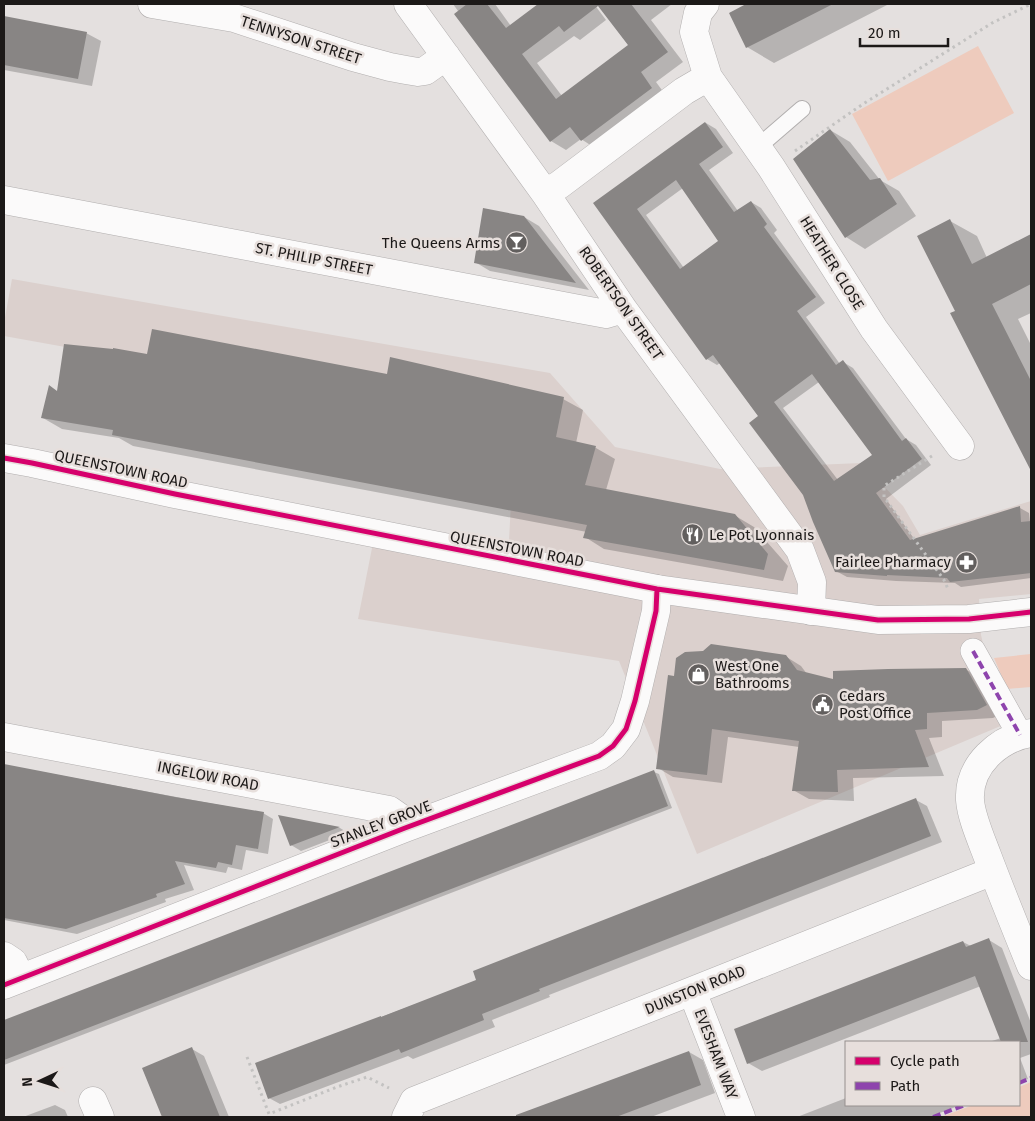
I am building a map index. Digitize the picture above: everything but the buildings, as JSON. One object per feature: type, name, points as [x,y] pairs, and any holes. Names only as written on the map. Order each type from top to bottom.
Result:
[{"type":"street","name":"TENNYSON STREET","points":[[152,4],[234,18],[353,56],[406,70],[425,71],[446,56]]},
{"type":"street","name":"ROBERTSON STREET","points":[[408,4],[545,193],[623,309],[800,550],[812,582],[811,611]]},
{"type":"street","name":"HEATHER CLOSE","points":[[705,4],[698,13],[694,32],[708,77],[764,157],[874,329],[958,444]]},
{"type":"street","points":[[545,193],[559,185],[684,91],[708,77]]},
{"type":"street","name":"ST. PHILIP STREET","points":[[4,200],[579,310],[606,314],[623,309]]},
{"type":"street","name":"QUEENSTOWN ROAD","points":[[4,458],[184,496],[657,589],[878,620],[969,619],[1031,612]]},
{"type":"street","name":"STANLEY GROVE","points":[[12,981],[405,828],[598,756],[613,746],[626,729],[635,701],[656,611],[657,589]]},
{"type":"street","points":[[972,651],[1026,734],[1002,744],[988,754],[977,767],[971,784],[970,800],[977,828],[1031,966]]},
{"type":"street","name":"INGELOW ROAD","points":[[4,737],[389,810],[399,817],[405,828]]},
{"type":"street","name":"DUNSTON ROAD","points":[[410,1109],[692,991],[993,871]]},
{"type":"street","points":[[4,956],[13,962],[12,981]]},
{"type":"street","name":"EVESHAM WAY","points":[[692,991],[741,1117]]},
{"type":"lane","points":[[764,157],[802,109]]},
{"type":"path","points":[[764,157],[863,104],[992,23],[1031,4]]},
{"type":"path","points":[[948,589],[944,580],[884,497],[884,486],[958,444]]},
{"type":"path","points":[[246,1057],[269,1114],[367,1077],[410,1109]]},
{"type":"shaded area","points":[[978,46],[1014,113],[888,181],[852,114]]},
{"type":"shaded area","points":[[12,279],[550,373],[615,447],[720,469],[861,463],[903,506],[920,535],[1031,501],[1031,594],[979,599],[981,635],[1003,725],[697,854],[619,661],[358,619],[373,543],[508,559],[515,428],[4,336],[4,323]]},
{"type":"shaded area","points":[[1031,654],[1031,687],[1007,689],[994,658]]},
{"type":"shaded area","points":[[1031,1082],[1031,1117],[941,1117],[970,1106],[1020,1106],[1020,1087]]},
{"type":"marked path","points":[[973,651],[1020,735]]},
{"type":"marked path","points":[[1020,1083],[1031,1078]]},
{"type":"marked path","points":[[933,1117],[962,1106]]},
{"type":"cycle path","points":[[4,458],[175,494],[657,589],[878,620],[969,619],[1031,612]]},
{"type":"cycle path","points":[[4,985],[405,828],[599,756],[613,746],[626,729],[635,701],[656,611],[657,589]]},
{"type":"place","name":"The Queens Arms","points":[[516,243]]},
{"type":"place","name":"Le Pot Lyonnais","points":[[693,535]]},
{"type":"place","name":"Fairlee Pharmacy","points":[[967,562]]},
{"type":"place","name":"West One Bathrooms","points":[[699,675]]},
{"type":"place","name":"Cedars Post Office","points":[[823,705]]}]
